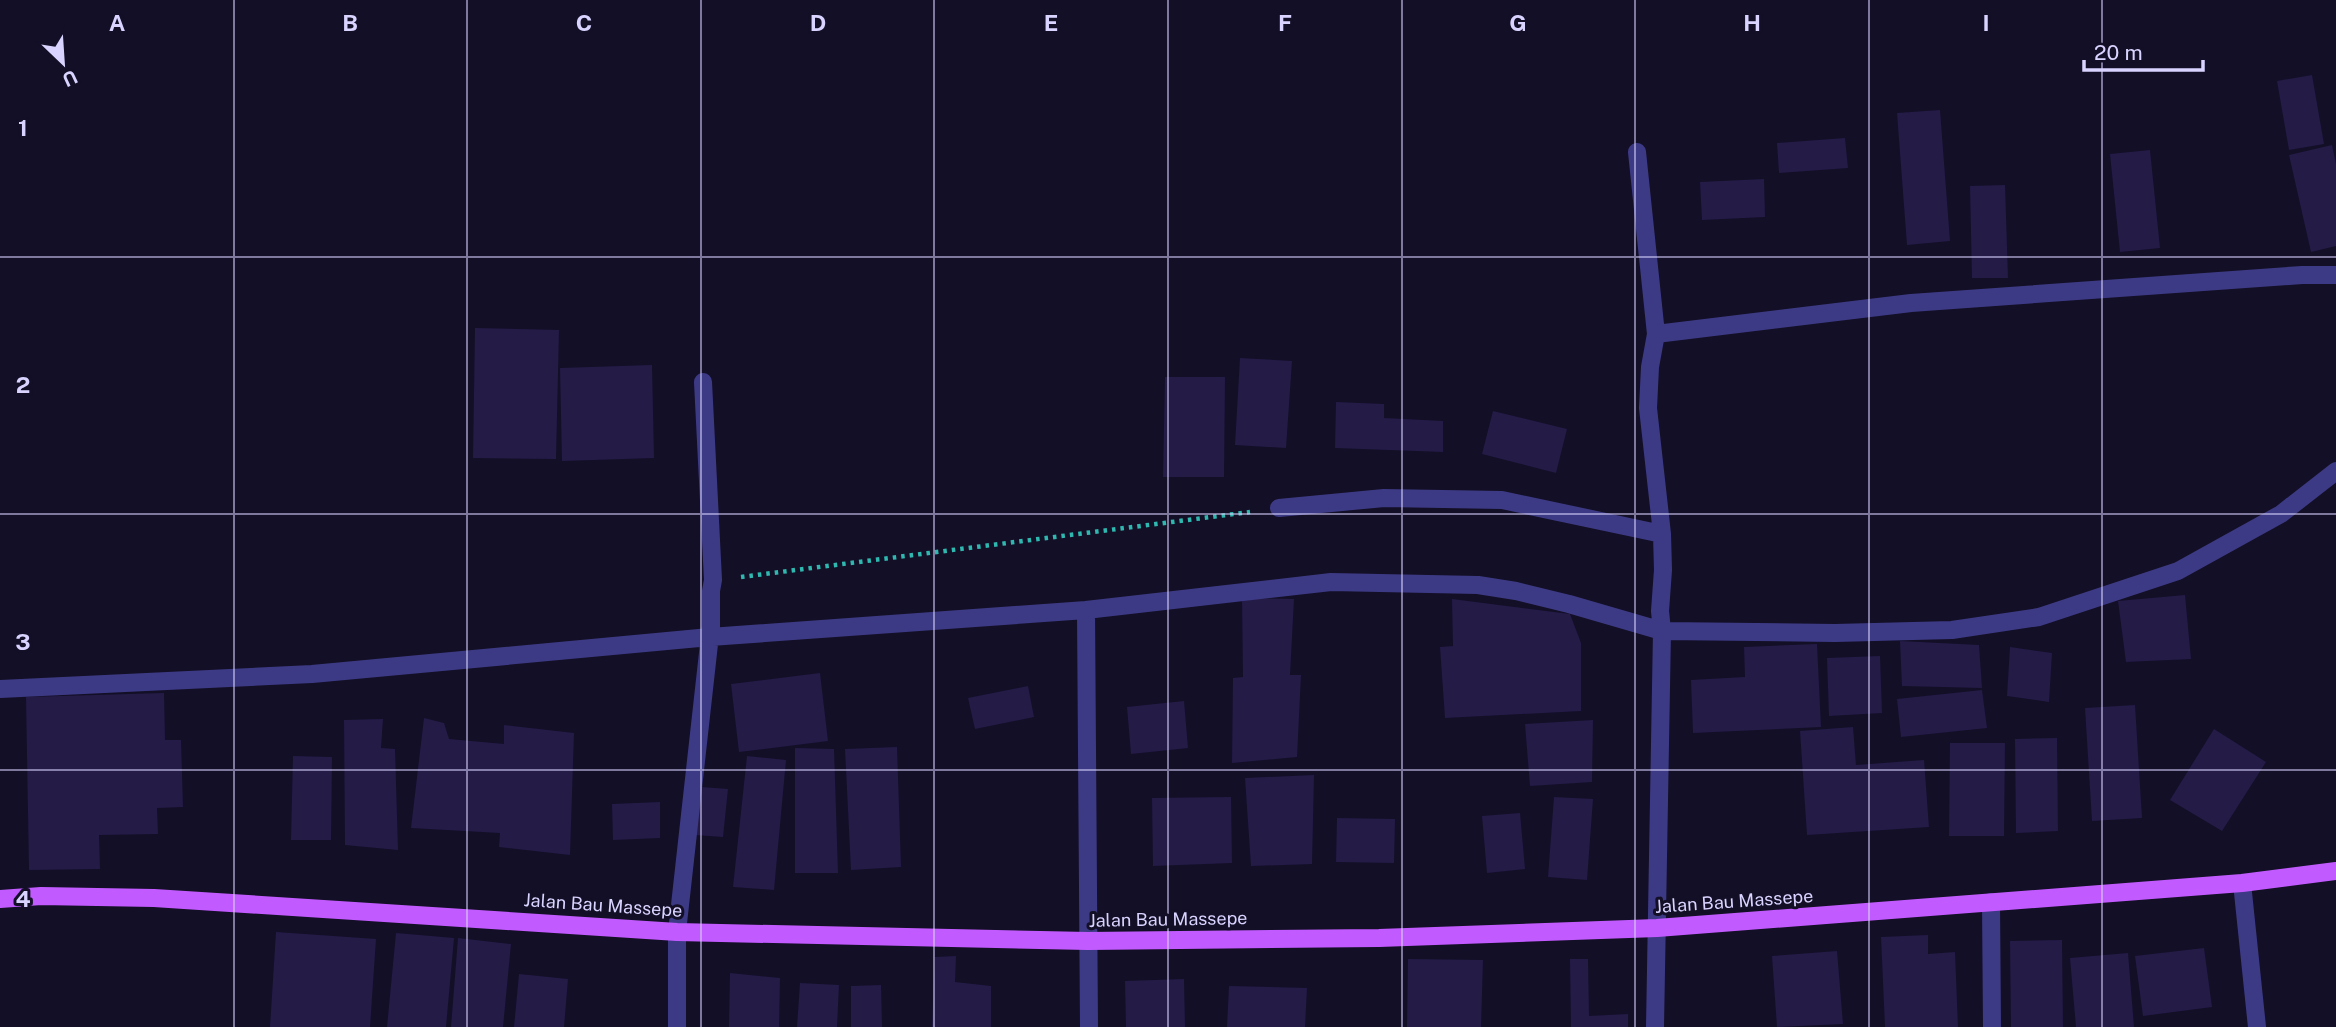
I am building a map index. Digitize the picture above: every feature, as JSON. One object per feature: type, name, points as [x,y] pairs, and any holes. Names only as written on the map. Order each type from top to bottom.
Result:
[{"type":"main road","name":"Jalan Bau Massepe","points":[[0,900],[41,896],[155,898],[677,932],[1088,941],[1379,938],[1657,928],[2242,883],[2336,871]]},
{"type":"street","points":[[1637,152],[1656,334],[1650,367],[1648,408],[1662,534],[1663,570],[1660,611],[1662,631],[1656,1027]]},
{"type":"street","points":[[1656,334],[1911,303],[2302,275],[2336,275]]},
{"type":"street","points":[[677,1027],[677,932],[710,631],[712,586],[703,382]]},
{"type":"street","points":[[0,689],[312,674],[710,631],[1086,610],[1331,582],[1478,585],[1569,604],[1662,631],[1835,633],[1952,630],[2039,617],[2178,571],[2281,514],[2336,471]]},
{"type":"street","points":[[1279,508],[1384,498],[1502,500],[1662,534]]},
{"type":"street","points":[[1086,610],[1089,1027]]},
{"type":"street","points":[[2242,883],[2257,1027]]},
{"type":"street","points":[[1991,902],[1992,1027]]},
{"type":"path","points":[[712,586],[1279,508]]},
{"type":"building","points":[[2312,75],[2324,144],[2289,150],[2277,81]]},
{"type":"building","points":[[1940,110],[1950,241],[1907,245],[1897,113]]},
{"type":"building","points":[[1845,138],[1848,168],[1779,173],[1777,143]]},
{"type":"building","points":[[2332,145],[2336,164],[2336,246],[2311,252],[2289,155]]},
{"type":"building","points":[[2150,150],[2160,248],[2120,252],[2110,154]]},
{"type":"building","points":[[1764,179],[1765,217],[1702,220],[1700,182]]},
{"type":"building","points":[[2005,185],[2008,278],[1972,278],[1970,186]]},
{"type":"building","points":[[475,328],[559,330],[556,459],[473,458]]},
{"type":"building","points":[[1240,358],[1292,361],[1286,448],[1235,445]]},
{"type":"building","points":[[652,365],[654,458],[562,461],[560,368]]},
{"type":"building","points":[[1165,377],[1225,377],[1224,477],[1163,477]]},
{"type":"building","points":[[1336,402],[1384,404],[1384,418],[1443,421],[1443,452],[1335,448]]},
{"type":"building","points":[[1493,411],[1567,429],[1556,473],[1482,454]]},
{"type":"building","points":[[2185,595],[2191,659],[2126,662],[2118,601]]},
{"type":"building","points":[[1242,598],[1294,599],[1290,675],[1301,675],[1297,757],[1232,763],[1233,678],[1243,677]]},
{"type":"building","points":[[1452,599],[1570,614],[1581,643],[1581,711],[1445,718],[1440,647],[1453,646]]},
{"type":"building","points":[[1900,641],[1979,645],[1982,688],[1902,686]]},
{"type":"building","points":[[1817,644],[1821,727],[1693,733],[1691,680],[1745,677],[1744,647]]},
{"type":"building","points":[[2010,647],[2052,653],[2049,702],[2007,696]]},
{"type":"building","points":[[1880,656],[1882,713],[1829,716],[1827,658]]},
{"type":"building","points":[[820,673],[828,741],[739,752],[731,684]]},
{"type":"building","points":[[1028,686],[1034,717],[975,729],[968,698]]},
{"type":"building","points":[[1982,690],[1987,728],[1901,737],[1897,699]]},
{"type":"building","points":[[164,693],[165,740],[181,740],[183,807],[157,808],[158,834],[99,835],[100,869],[29,870],[26,697]]},
{"type":"building","points":[[1184,701],[1188,748],[1131,754],[1127,707]]},
{"type":"building","points":[[2135,705],[2142,818],[2092,821],[2085,708]]},
{"type":"building","points":[[424,718],[444,723],[449,739],[504,744],[504,725],[574,733],[570,855],[499,847],[500,833],[411,828]]},
{"type":"building","points":[[383,719],[381,748],[395,749],[398,850],[345,845],[344,720]]},
{"type":"building","points":[[1593,720],[1592,782],[1530,786],[1525,724]]},
{"type":"building","points":[[1853,727],[1856,765],[1924,760],[1929,827],[1807,835],[1800,731]]},
{"type":"building","points":[[2214,729],[2266,762],[2222,831],[2170,800]]},
{"type":"building","points":[[2057,738],[2058,831],[2016,833],[2015,739]]},
{"type":"building","points":[[1950,743],[2005,743],[2004,836],[1949,836]]},
{"type":"building","points":[[897,747],[901,867],[851,870],[845,749]]},
{"type":"building","points":[[795,748],[834,749],[838,873],[795,873]]},
{"type":"building","points":[[293,756],[332,757],[331,840],[291,840]]},
{"type":"building","points":[[747,756],[786,760],[774,890],[733,887]]},
{"type":"building","points":[[1314,775],[1312,864],[1251,866],[1245,778]]},
{"type":"building","points":[[701,787],[728,789],[723,837],[695,835]]},
{"type":"building","points":[[1231,797],[1232,863],[1153,866],[1152,798]]},
{"type":"building","points":[[1554,797],[1593,799],[1587,880],[1548,877]]},
{"type":"building","points":[[660,802],[660,838],[613,840],[612,804]]},
{"type":"building","points":[[1520,813],[1525,869],[1487,873],[1482,816]]},
{"type":"building","points":[[1337,818],[1395,819],[1394,863],[1336,862]]},
{"type":"building","points":[[276,932],[376,939],[370,1027],[270,1027]]},
{"type":"building","points":[[396,933],[454,938],[446,1027],[387,1027]]},
{"type":"building","points":[[1928,935],[1928,954],[1955,952],[1958,1027],[1885,1027],[1881,937]]},
{"type":"building","points":[[458,938],[511,944],[503,1027],[451,1027]]},
{"type":"building","points":[[2062,940],[2063,1027],[2011,1027],[2010,941]]},
{"type":"building","points":[[2204,948],[2212,1007],[2143,1016],[2135,956]]},
{"type":"building","points":[[1837,951],[1843,1024],[1777,1027],[1772,956]]},
{"type":"building","points":[[2128,953],[2134,1027],[2076,1027],[2070,958]]},
{"type":"building","points":[[956,956],[955,982],[991,986],[991,1027],[932,1027],[935,957]]},
{"type":"building","points":[[1408,959],[1483,960],[1481,1027],[1407,1027]]},
{"type":"building","points":[[1570,959],[1588,959],[1589,1016],[1628,1014],[1628,1027],[1571,1027]]},
{"type":"building","points":[[730,973],[780,978],[779,1027],[729,1027]]},
{"type":"building","points":[[519,974],[568,979],[564,1027],[514,1027]]},
{"type":"building","points":[[1184,979],[1185,1027],[1126,1027],[1125,981]]},
{"type":"building","points":[[800,983],[839,985],[837,1027],[797,1027]]},
{"type":"building","points":[[881,985],[882,1027],[851,1027],[851,986]]},
{"type":"building","points":[[1229,986],[1307,988],[1305,1027],[1227,1027]]}]
